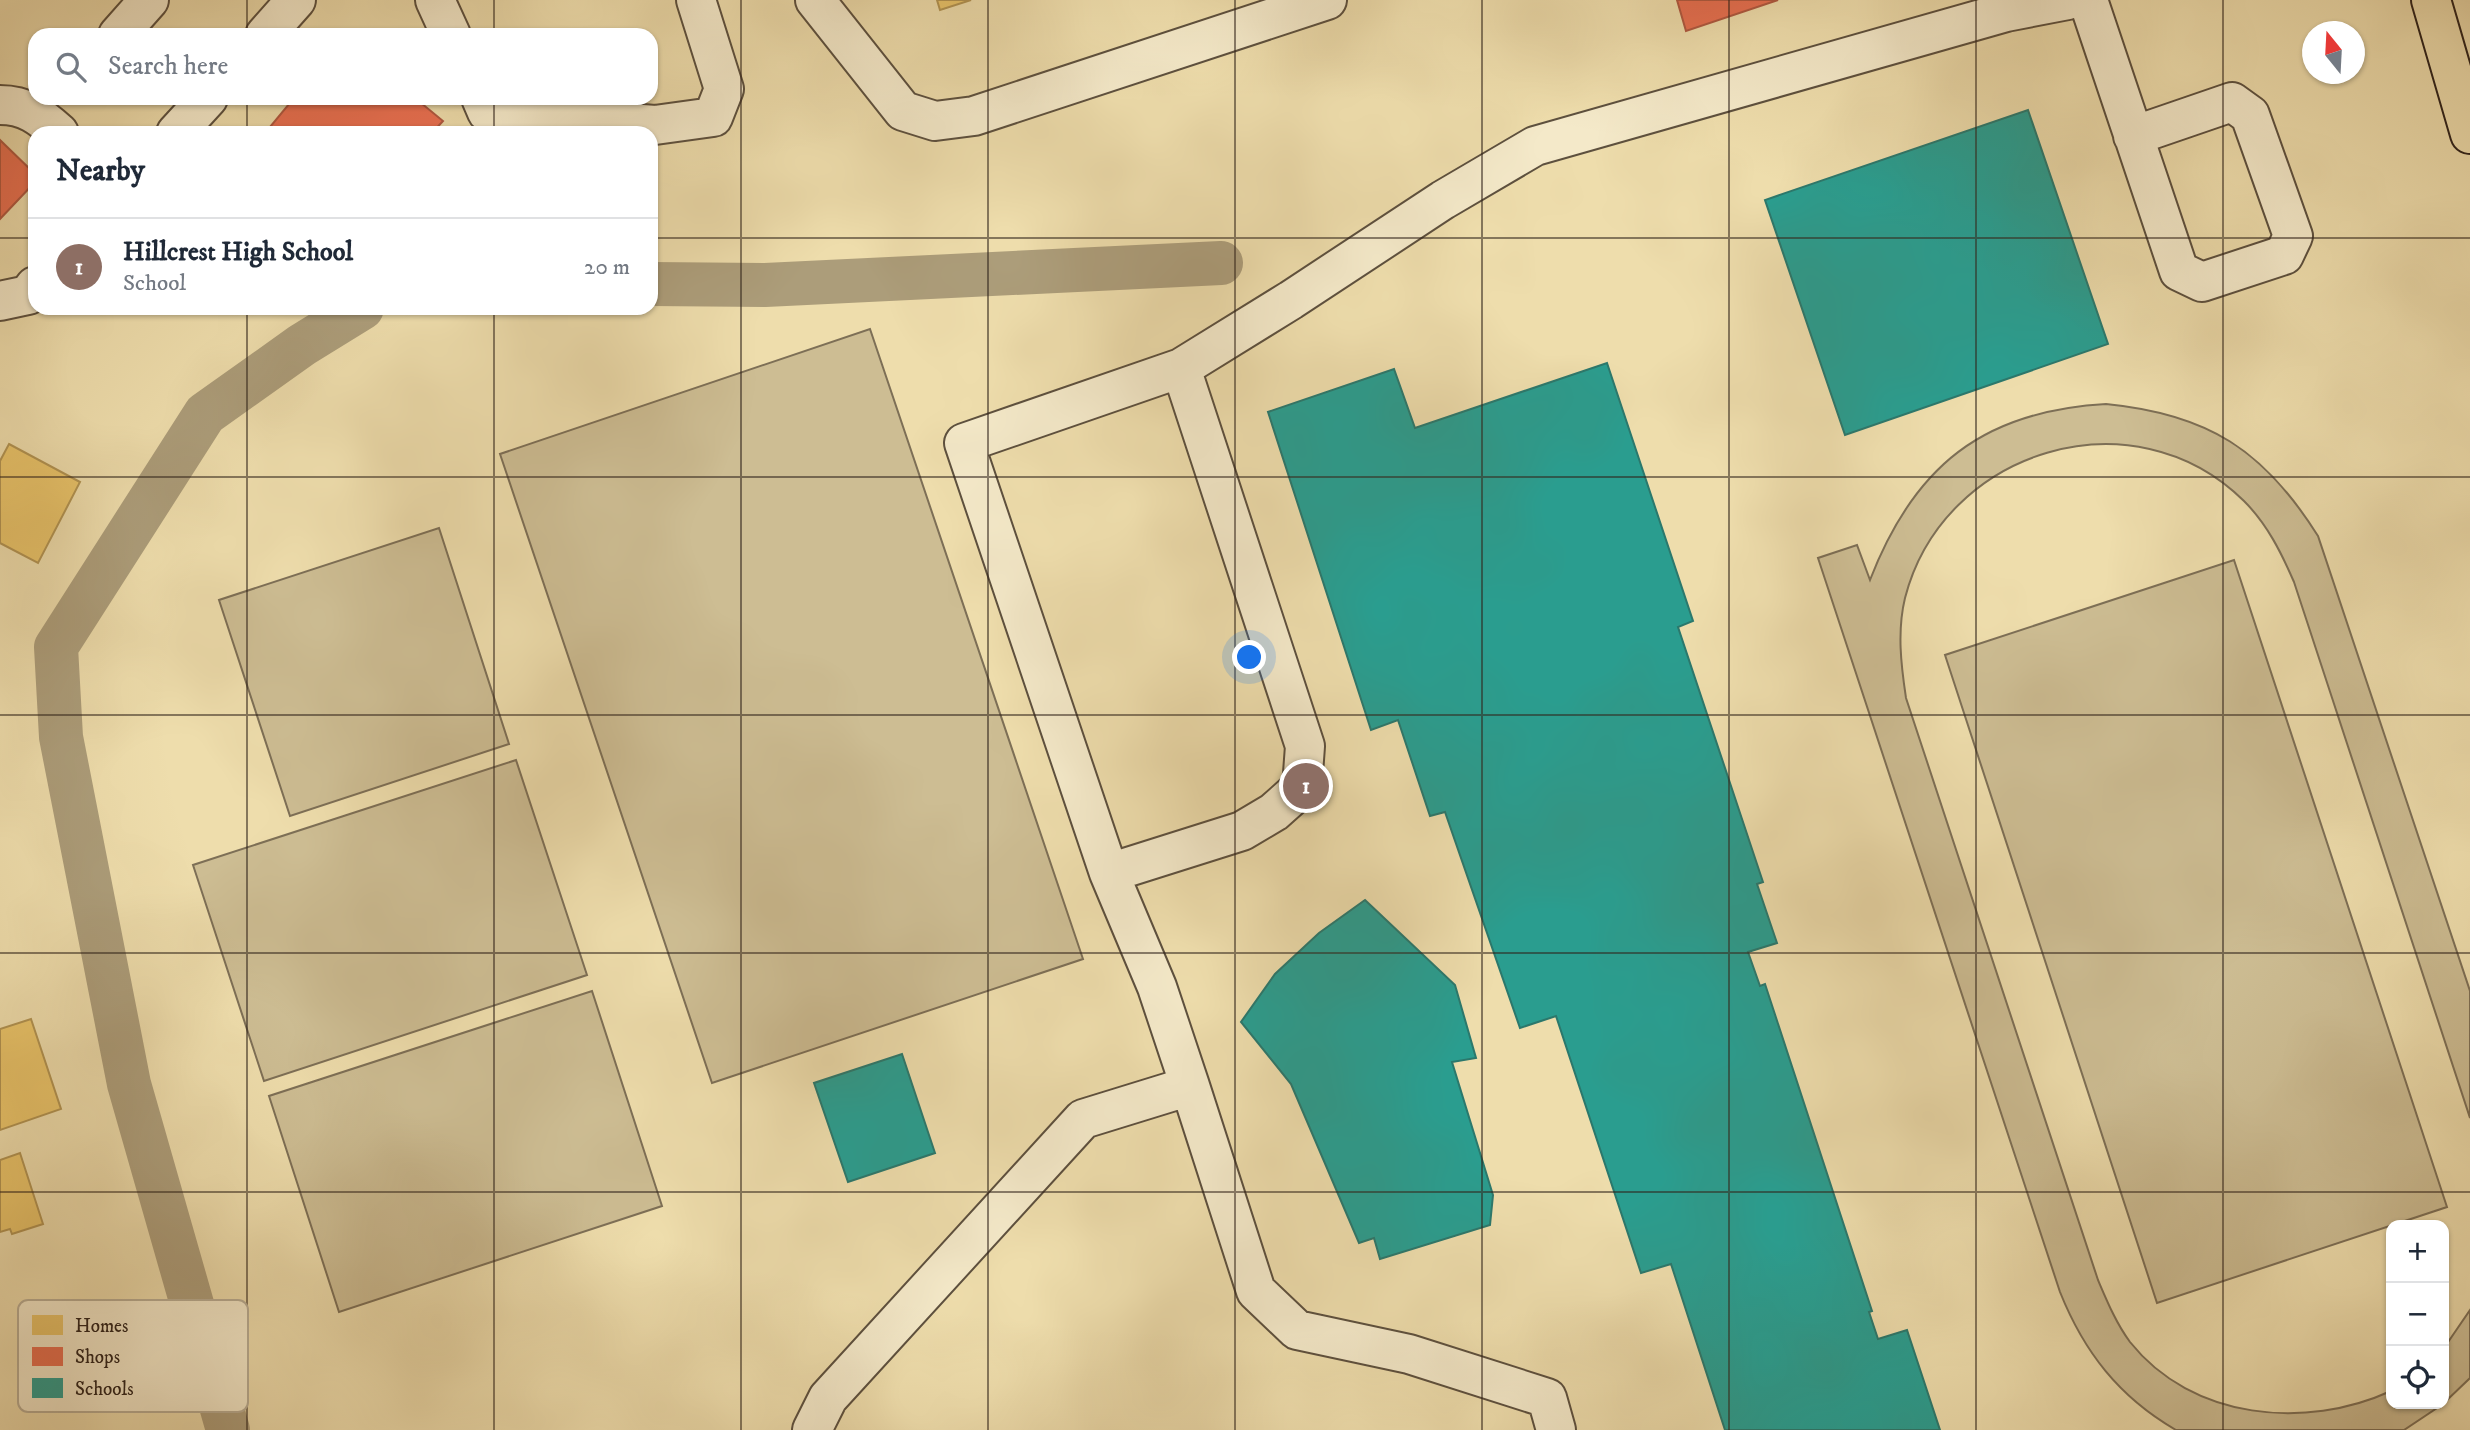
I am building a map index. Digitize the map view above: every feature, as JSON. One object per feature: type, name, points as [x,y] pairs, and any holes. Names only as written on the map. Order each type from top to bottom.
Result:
[{"type":"main road","points":[[2431,0],[2470,134]]},
{"type":"lane","points":[[124,28],[149,0]]},
{"type":"lane","points":[[271,28],[296,0]]},
{"type":"lane","points":[[435,0],[448,28]]},
{"type":"lane","points":[[484,105],[487,112],[656,125],[713,117],[724,89],[696,0]]},
{"type":"lane","points":[[815,0],[903,111],[935,121],[974,116],[1327,0]]},
{"type":"lane","points":[[1556,1430],[1547,1398],[1409,1354],[1297,1330],[1256,1291],[1157,987],[1109,873],[964,443],[1181,368],[1292,300],[1443,200],[1535,146],[2006,12],[2068,0]]},
{"type":"lane","points":[[2088,0],[2133,136],[2179,271],[2202,282],[2284,255],[2293,236],[2250,115],[2232,102],[2133,136]]},
{"type":"lane","points":[[0,105],[18,105],[38,114],[51,126]]},
{"type":"lane","points":[[182,126],[202,105]]},
{"type":"lane","points":[[0,301],[28,295]]},
{"type":"lane","points":[[1109,873],[1242,831],[1275,812],[1302,787],[1305,746],[1181,368]]},
{"type":"lane","points":[[812,1430],[828,1398],[1083,1119],[1190,1086]]},
{"type":"shaded area","points":[[870,329],[1083,959],[712,1083],[500,454]]},
{"type":"shaded area","points":[[2106,404],[2142,409],[2204,427],[2254,459],[2298,506],[2318,536],[2470,991],[2470,1118],[2294,582],[2273,539],[2244,501],[2199,468],[2150,449],[2098,444],[2047,453],[2000,473],[1958,505],[1926,547],[1905,598],[1900,635],[1906,698],[2098,1280],[2112,1312],[2130,1342],[2156,1368],[2185,1388],[2217,1402],[2252,1410],[2287,1413],[2323,1411],[2386,1393],[2386,1409],[2436,1409],[2404,1430],[2176,1430],[2137,1403],[2106,1371],[2080,1334],[2060,1292],[1818,558],[1857,545],[1870,580],[1908,505],[1932,476],[1958,452],[1989,433],[2023,418],[2062,409]]},
{"type":"shaded area","points":[[439,528],[509,744],[290,816],[219,600]]},
{"type":"shaded area","points":[[2234,560],[2447,1207],[2408,1220],[2386,1220],[2386,1227],[2157,1303],[1945,655]]},
{"type":"shaded area","points":[[516,760],[587,975],[264,1081],[193,865]]},
{"type":"shaded area","points":[[592,991],[662,1206],[339,1312],[269,1096]]},
{"type":"shaded area","points":[[2470,1310],[2470,1378],[2449,1398],[2449,1346],[2449,1341]]},
{"type":"building: Homes","points":[[937,0],[971,0],[940,10]]},
{"type":"building: Homes","points":[[9,444],[80,482],[38,563],[0,543],[0,461]]},
{"type":"building: Homes","points":[[31,1019],[61,1109],[0,1130],[0,1029]]},
{"type":"building: Homes","points":[[20,1153],[43,1224],[12,1234],[10,1229],[0,1232],[0,1160]]},
{"type":"building: Shops","points":[[1677,0],[1778,0],[1686,31]]},
{"type":"building: Shops","points":[[288,105],[424,105],[443,121],[438,126],[271,126]]},
{"type":"building: Shops","points":[[0,140],[28,167],[28,189],[0,219]]},
{"type":"building: Schools","points":[[2028,110],[2108,344],[1845,435],[1765,200]]},
{"type":"building: Schools","points":[[1607,363],[1693,621],[1678,627],[1763,882],[1757,884],[1777,943],[1748,952],[1760,986],[1765,984],[1872,1311],[1869,1312],[1878,1339],[1907,1330],[1940,1430],[1725,1430],[1671,1264],[1641,1273],[1556,1016],[1520,1028],[1445,812],[1430,816],[1398,720],[1371,730],[1268,412],[1394,369],[1415,428]]},
{"type":"building: Schools","points":[[1365,900],[1455,985],[1476,1058],[1452,1062],[1493,1195],[1490,1225],[1380,1259],[1374,1238],[1359,1243],[1291,1084],[1241,1022],[1275,974],[1319,933]]},
{"type":"building: Schools","points":[[902,1054],[935,1153],[848,1182],[814,1083]]},
{"type":"waterway","points":[[658,284],[765,285],[1221,263]]},
{"type":"waterway","points":[[191,1300],[129,1084],[61,737],[56,647],[205,414],[302,345],[351,315]]},
{"type":"waterway","points":[[223,1412],[228,1430]]},
{"type":"place","name":"Hillcrest High School","points":[[1306,786]]}]
